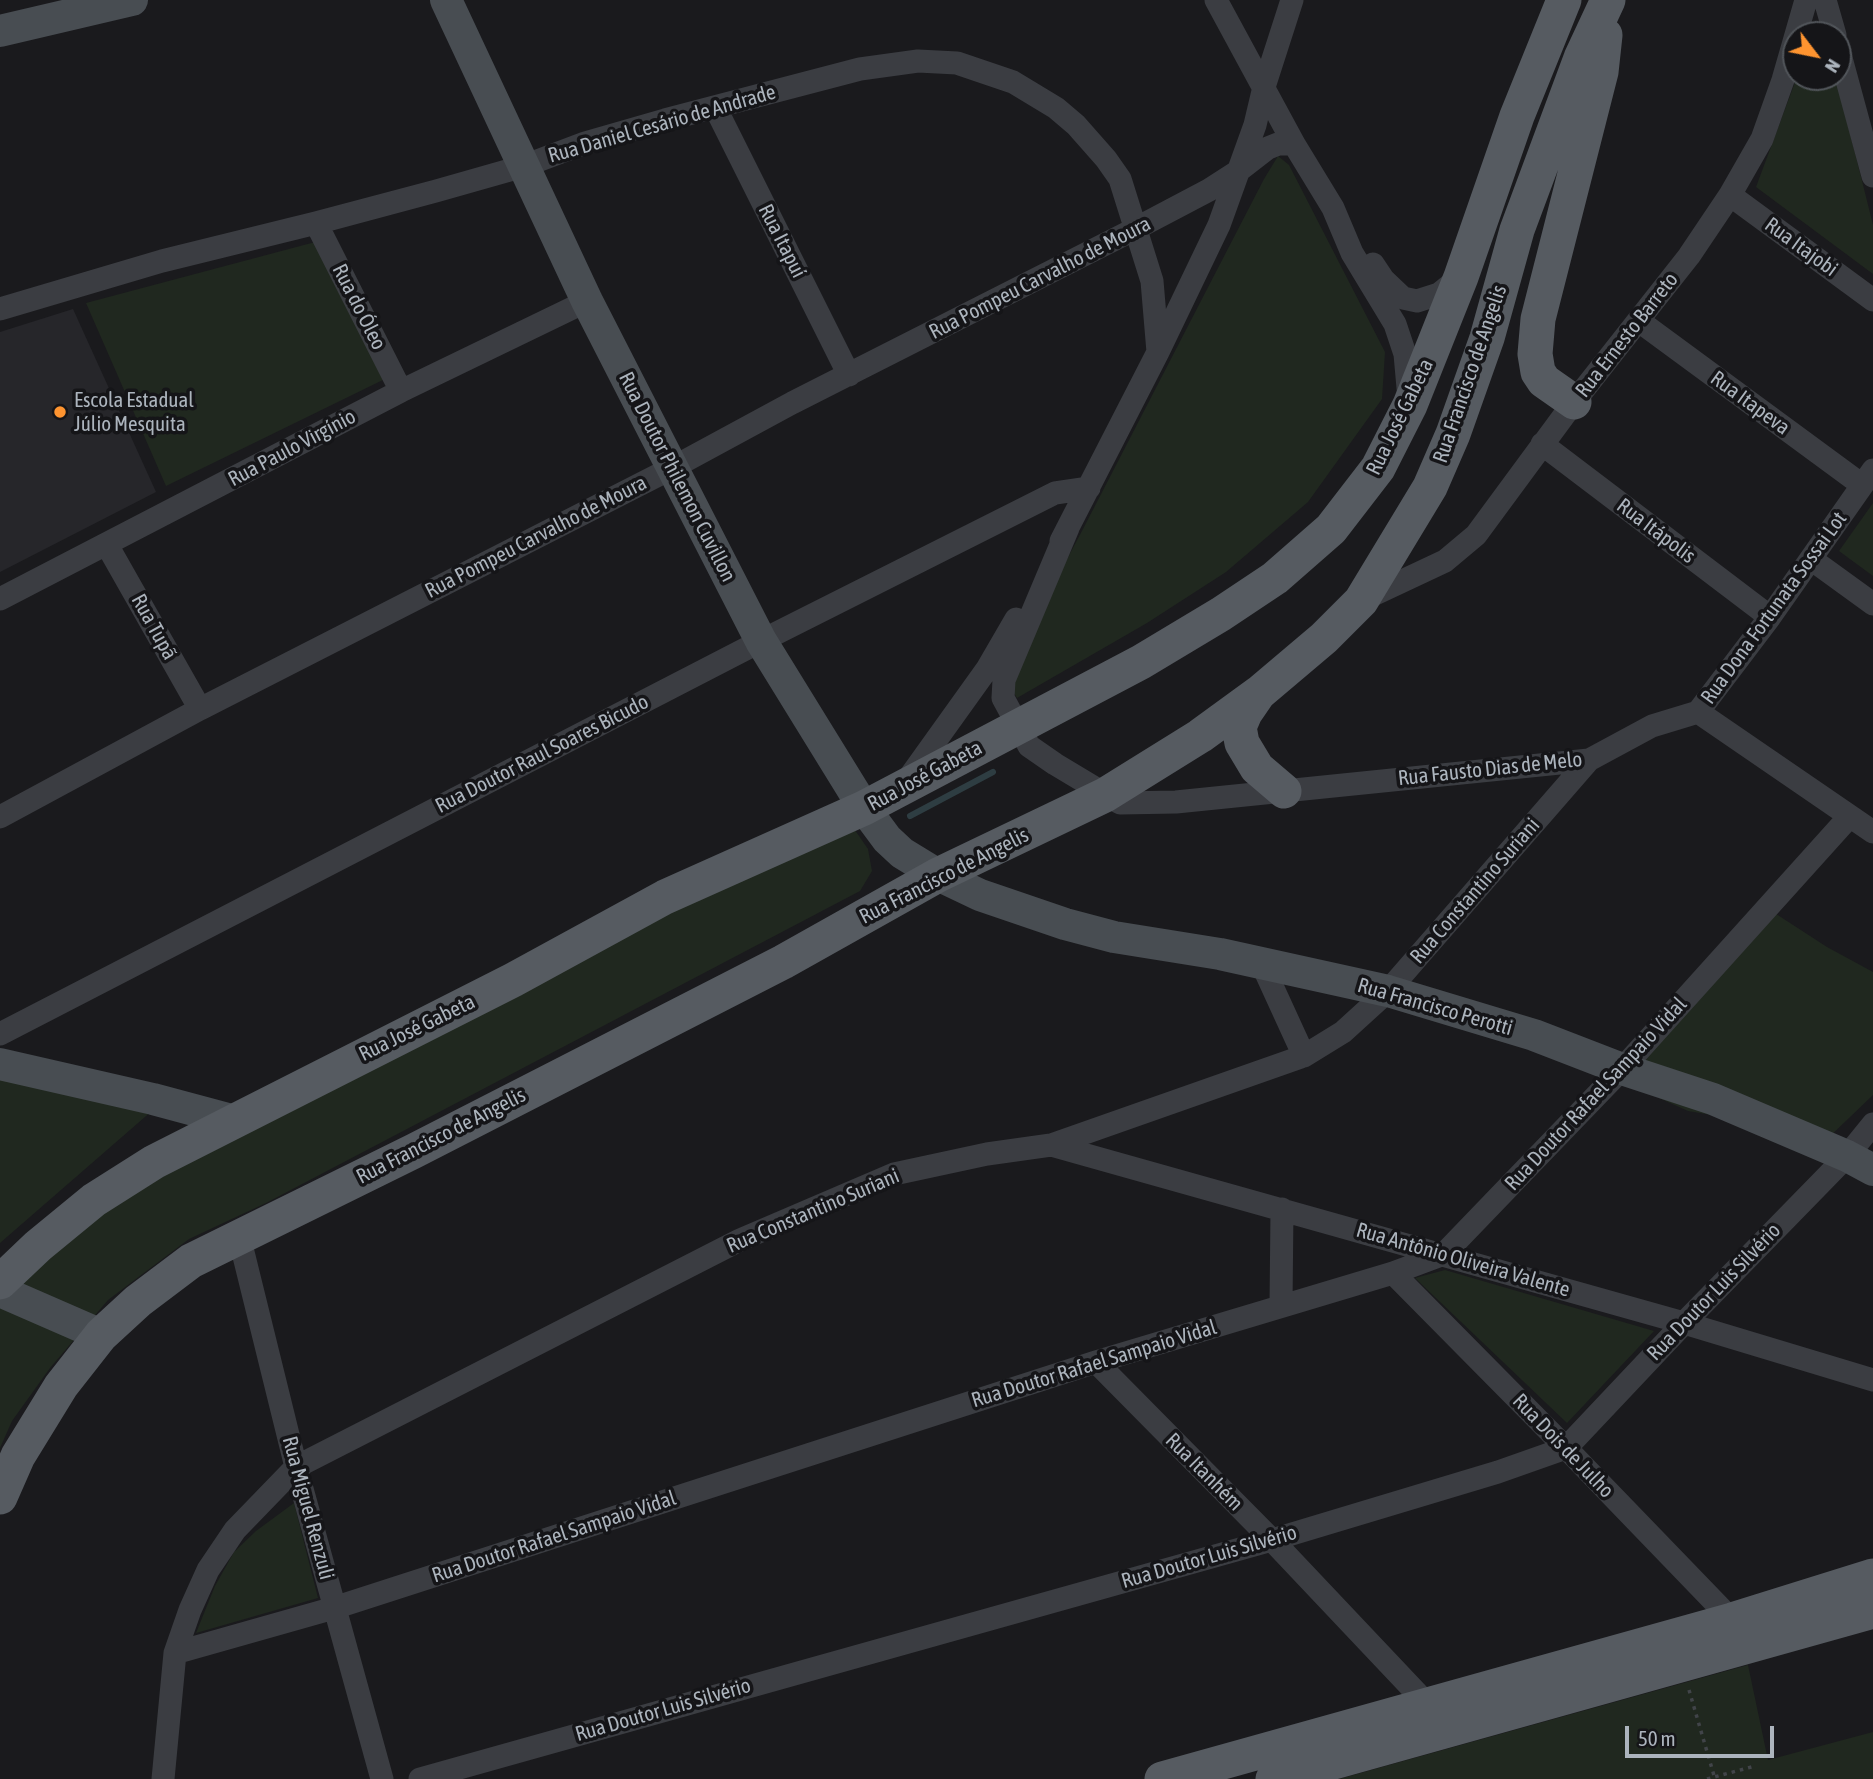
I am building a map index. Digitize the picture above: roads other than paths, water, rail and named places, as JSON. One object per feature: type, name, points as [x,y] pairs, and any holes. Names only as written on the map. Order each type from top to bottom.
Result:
[{"type":"main road","name":"Rua José Gabeta","points":[[0,1282],[38,1246],[94,1200],[153,1162],[513,980],[665,897],[903,788],[1140,662],[1275,578],[1331,530],[1378,468],[1410,405],[1461,277],[1517,116],[1564,0]]},
{"type":"main road","points":[[1574,402],[1544,381],[1538,372],[1535,354],[1538,319],[1601,72],[1608,0]]},
{"type":"main road","name":"Rua Francisco de Angelis","points":[[0,1497],[18,1456],[61,1386],[101,1335],[138,1301],[191,1261],[414,1151],[783,962],[938,875],[1105,795],[1200,736],[1259,693],[1324,638],[1361,601],[1430,487],[1453,434],[1487,338],[1517,230],[1581,58],[1608,0]]},
{"type":"main road","points":[[1259,693],[1239,727],[1242,743],[1258,768],[1284,791]]},
{"type":"main road","points":[[1162,1779],[1731,1620],[1873,1576]]},
{"type":"main road","points":[[1273,1779],[1873,1611]]},
{"type":"street","points":[[0,31],[132,0]]},
{"type":"street","name":"Rua Doutor Philemon Cuvillon","points":[[446,0],[587,301],[761,641],[864,808],[887,839],[902,853],[938,875],[980,895]]},
{"type":"street","points":[[1216,0],[1293,144],[1333,208],[1355,234],[1383,279],[1403,298],[1417,301],[1439,294],[1461,277]]},
{"type":"street","points":[[903,788],[987,669],[1068,528],[1158,352],[1219,225],[1255,125],[1264,87],[1292,0]]},
{"type":"street","name":"Rua Ernesto Barreto","points":[[1361,601],[1445,561],[1476,535],[1574,402],[1689,256],[1730,195],[1762,139],[1783,80],[1806,0]]},
{"type":"street","points":[[1825,0],[1831,21]]},
{"type":"street","name":"Rua Daniel Cesário de Andrade","points":[[0,309],[162,261],[316,223],[524,166],[585,143],[715,107],[860,69],[918,61],[957,63],[1013,82],[1037,95],[1076,125],[1107,159],[1120,179],[1152,281],[1158,352]]},
{"type":"street","points":[[1850,91],[1873,176]]},
{"type":"street","name":"Rua Itapuí","points":[[715,107],[849,374]]},
{"type":"street","name":"Rua Pompeu Carvalho de Moura","points":[[0,817],[200,709],[1135,229],[1237,172],[1268,148],[1278,144],[1293,144]]},
{"type":"street","name":"Rua Itajobi","points":[[1730,195],[1873,300]]},
{"type":"street","points":[[1333,208],[1352,253],[1395,324],[1405,354],[1410,405]]},
{"type":"street","name":"Rua do Óleo","points":[[316,223],[401,391]]},
{"type":"street","name":"Rua Paulo Virgínio","points":[[0,599],[401,391],[587,301]]},
{"type":"street","name":"Rua Itapeva","points":[[1639,321],[1868,477]]},
{"type":"street","name":"Rua Itápolis","points":[[1542,444],[1770,617]]},
{"type":"street","name":"Rua Dona Fortunata Sossai Lot","points":[[1698,712],[1770,617],[1868,477]]},
{"type":"street","name":"Rua Doutor Raul Soares Bicudo","points":[[0,1034],[761,641],[1055,493],[1089,488]]},
{"type":"street","name":"Rua Fausto Dias de Melo","points":[[1068,528],[1004,680],[1003,698],[1029,746],[1121,803],[1176,802],[1588,760],[1653,726],[1698,712]]},
{"type":"street","name":"Rua Tupã","points":[[107,545],[200,709]]},
{"type":"street","points":[[1811,559],[1873,604]]},
{"type":"street","points":[[1698,712],[1873,832]]},
{"type":"street","name":"Rua Constantino Suriani","points":[[163,1779],[175,1653],[208,1570],[235,1530],[296,1467],[740,1240],[894,1174],[987,1154],[1051,1145],[1304,1056],[1343,1032],[1388,991],[1588,760]]},
{"type":"street","name":"Rua Doutor Rafael Sampaio Vidal","points":[[175,1653],[334,1608],[1096,1362],[1444,1255],[1622,1069],[1850,816]]},
{"type":"street","name":"Rua Francisco Perotti","points":[[980,895],[1035,915],[1114,937],[1261,962],[1388,991],[1534,1035],[1622,1069],[1713,1099],[1860,1163]]},
{"type":"street","points":[[1261,962],[1304,1056]]},
{"type":"street","points":[[0,1064],[235,1121]]},
{"type":"street","name":"Rua Doutor Luis Silvério","points":[[420,1779],[1272,1540],[1498,1472],[1566,1448],[1684,1323],[1860,1163],[1873,1124]]},
{"type":"street","name":"Rua Antônio Oliveira Valente","points":[[1051,1145],[1684,1323],[1873,1380]]},
{"type":"street","points":[[1281,1306],[1282,1209]]},
{"type":"street","name":"Rua Miguel Renzuli","points":[[239,1236],[296,1467],[382,1779]]},
{"type":"street","name":"Rua Dois de Julho","points":[[1392,1273],[1566,1448],[1731,1620]]},
{"type":"street","points":[[0,1291],[101,1335]]},
{"type":"street","name":"Rua Itanhém","points":[[1096,1362],[1272,1540],[1428,1705]]},
{"type":"waterway","points":[[910,816],[993,772]]},
{"type":"place","name":"Escola Estadual Júlio Mesquita","points":[[60,412]]}]
